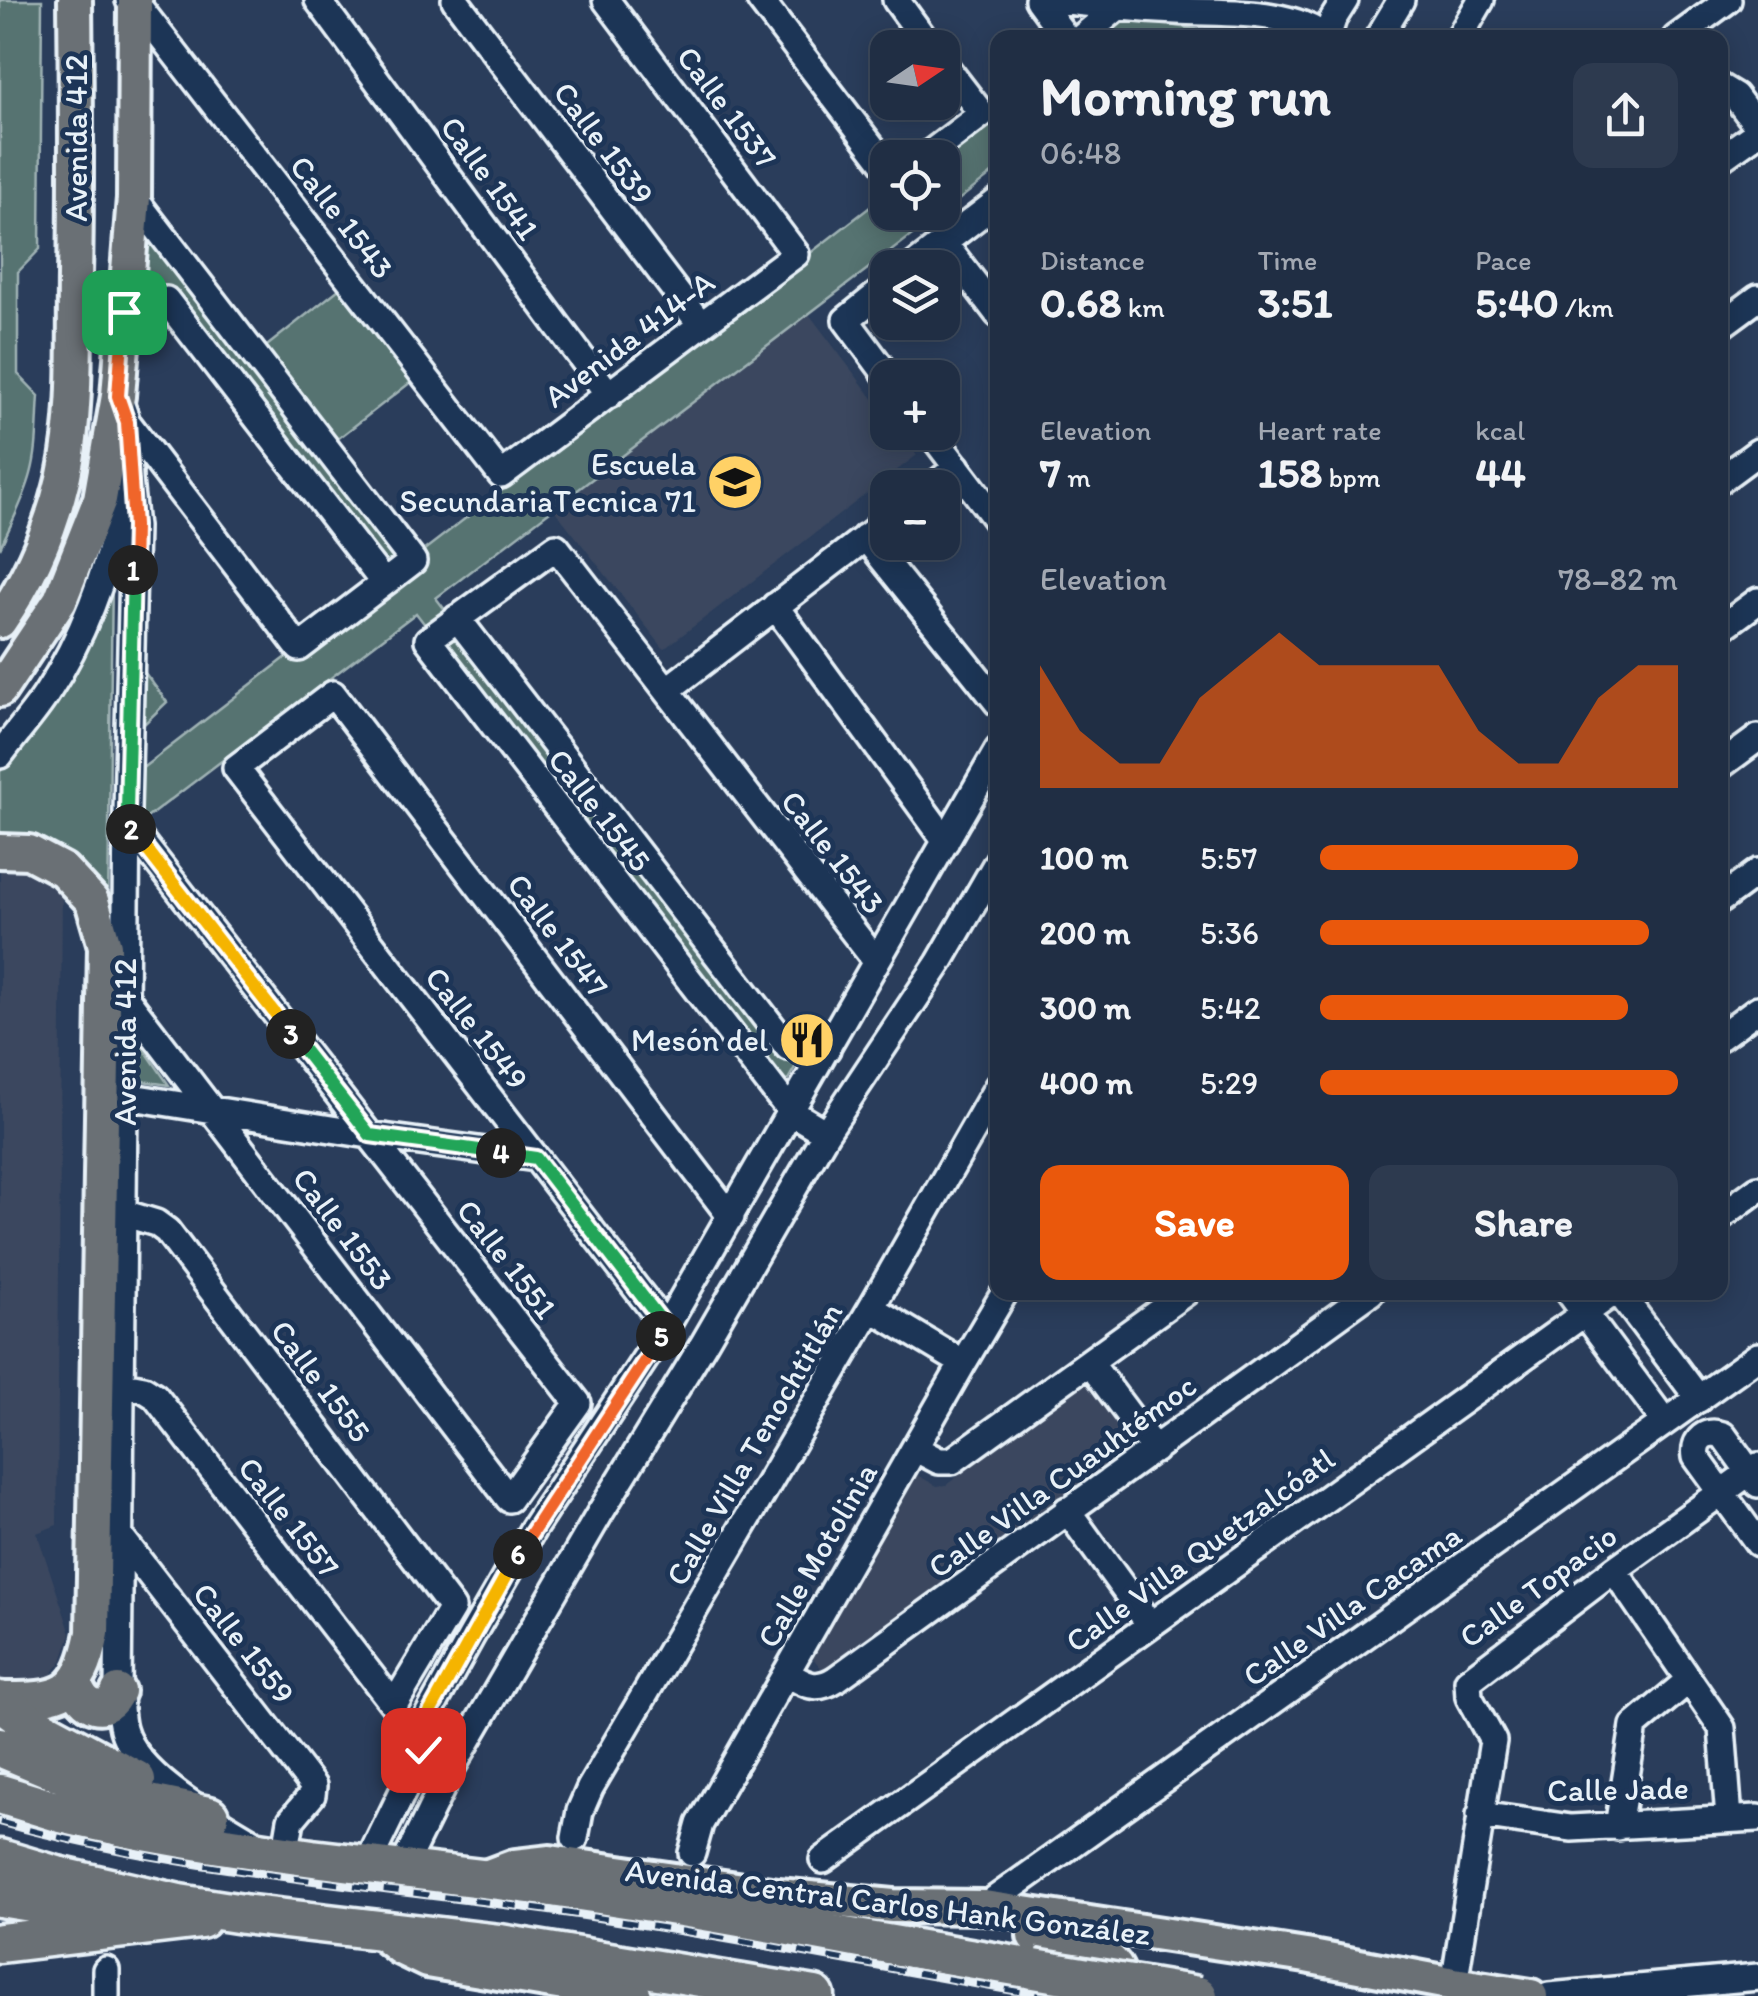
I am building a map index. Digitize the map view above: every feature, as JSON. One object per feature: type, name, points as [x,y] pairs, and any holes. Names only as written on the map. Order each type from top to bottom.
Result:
[{"type":"highway","points":[[0,1700],[32,1724],[124,1775],[195,1807]]},
{"type":"highway","points":[[0,1747],[122,1798],[195,1807]]},
{"type":"highway","name":"Avenida Central Carlos Hank González","points":[[0,1794],[65,1814],[174,1838],[550,1887],[1198,1996]]},
{"type":"highway","points":[[0,1860],[168,1902],[500,1944],[816,1996]]},
{"type":"highway","points":[[0,1897],[37,1903],[168,1902]]},
{"type":"highway","points":[[0,1944],[243,1914]]},
{"type":"main road","name":"Avenida 412","points":[[0,622],[18,596],[53,517],[65,471],[72,417],[75,0]]},
{"type":"main road","name":"Avenida 412","points":[[0,690],[60,600],[100,499],[122,409],[124,312],[134,198],[133,1]]},
{"type":"main road","points":[[0,851],[29,852],[63,870],[92,901],[105,946],[93,1634],[88,1660],[76,1683],[40,1700],[0,1700]]},
{"type":"main road","points":[[76,1683],[80,1697],[92,1706],[111,1702],[118,1690]]},
{"type":"main road","name":"Avenida Central Carlos Hank González","points":[[484,1878],[515,1866],[550,1862],[778,1895],[893,1906],[984,1907],[1306,1956],[1531,1996]]},
{"type":"main road","points":[[893,1906],[950,1925],[1092,1948],[1113,1963],[1126,1996]]},
{"type":"main road","points":[[376,1929],[400,1948],[427,1961],[634,1996]]},
{"type":"street","name":"Calle 1541","points":[[318,0],[609,395]]},
{"type":"street","name":"Calle 1539","points":[[455,0],[701,325]]},
{"type":"street","name":"Calle 1537","points":[[606,0],[796,254]]},
{"type":"street","points":[[760,0],[870,144]]},
{"type":"street","points":[[896,0],[918,30]]},
{"type":"street","points":[[1038,0],[1060,30]]},
{"type":"street","points":[[1060,0],[1259,16],[1302,23],[1318,30]]},
{"type":"street","points":[[1330,30],[1345,0]]},
{"type":"street","points":[[1383,30],[1401,0]]},
{"type":"street","points":[[1464,30],[1481,0]]},
{"type":"street","points":[[1687,30],[1728,0]]},
{"type":"street","name":"Calle 1543","points":[[133,1],[501,476]]},
{"type":"street","points":[[1091,30],[1118,7]]},
{"type":"street","points":[[1259,16],[1272,30]]},
{"type":"street","points":[[948,140],[982,114],[960,85]]},
{"type":"street","points":[[1728,92],[1758,129],[1728,153]]},
{"type":"street","points":[[122,409],[299,648],[413,560],[134,198]]},
{"type":"street","points":[[934,250],[990,206]]},
{"type":"street","points":[[944,242],[990,303]]},
{"type":"street","name":"Avenida 414-A","points":[[501,476],[796,254]]},
{"type":"street","points":[[1728,320],[1758,298]]},
{"type":"street","points":[[124,312],[166,300],[384,584]]},
{"type":"street","points":[[870,301],[846,320],[876,360]]},
{"type":"street","points":[[240,396],[269,373]]},
{"type":"street","name":"Avenida 412","points":[[122,409],[134,526],[118,1690],[123,1730],[146,1766],[195,1807],[279,1854]]},
{"type":"street","points":[[944,450],[990,511]]},
{"type":"street","points":[[1728,474],[1758,452]]},
{"type":"street","points":[[0,754],[46,694],[77,642],[115,536],[129,480]]},
{"type":"street","points":[[667,690],[870,533]]},
{"type":"street","points":[[865,537],[990,693]]},
{"type":"street","name":"Calle 1543","points":[[458,618],[556,546],[876,960]]},
{"type":"street","points":[[1728,623],[1758,601]]},
{"type":"street","points":[[776,606],[946,841]]},
{"type":"street","name":"Calle 1545","points":[[826,1133],[791,1112],[428,640],[458,618],[788,1047],[827,1049]]},
{"type":"street","name":"Calle 1549","points":[[334,694],[236,768],[666,1327]]},
{"type":"street","name":"Calle 1547","points":[[334,694],[731,1217]]},
{"type":"street","points":[[1728,760],[1758,738]]},
{"type":"street","points":[[384,1867],[423,1750],[428,1716],[532,1529],[666,1327],[731,1217],[990,764]]},
{"type":"street","name":"Calle 1551","points":[[127,824],[578,1403]]},
{"type":"street","points":[[1728,894],[1758,872]]},
{"type":"street","points":[[384,1867],[450,1772],[826,1133],[939,963],[990,875]]},
{"type":"street","points":[[721,1020],[748,995]]},
{"type":"street","name":"Calle 1553","points":[[126,998],[509,1498],[578,1403]]},
{"type":"street","points":[[1728,1031],[1758,1009]]},
{"type":"street","points":[[125,1096],[536,1158]]},
{"type":"street","name":"Calle Villa Tenochtitlán","points":[[575,1838],[590,1788],[990,1100]]},
{"type":"street","points":[[1728,1210],[1758,1189]]},
{"type":"street","name":"Calle 1555","points":[[123,1213],[167,1231],[452,1608],[394,1705]]},
{"type":"street","name":"Calle Motolinia","points":[[692,1853],[700,1824],[1000,1300]]},
{"type":"street","points":[[916,1448],[939,1461],[952,1460],[1175,1300]]},
{"type":"street","name":"Calle Villa Cuauhtémoc","points":[[786,1672],[808,1686],[827,1684],[1360,1300]]},
{"type":"street","points":[[1623,1300],[1699,1399]]},
{"type":"street","points":[[1577,1303],[1665,1422]]},
{"type":"street","name":"Calle Villa Quetzalcóatl","points":[[823,1860],[1150,1626],[1577,1303]]},
{"type":"street","points":[[871,1308],[962,1363]]},
{"type":"street","name":"Calle Villa Cacama","points":[[984,1907],[1758,1356]]},
{"type":"street","points":[[1090,1363],[1155,1450]]},
{"type":"street","name":"Calle 1557","points":[[123,1385],[144,1389],[155,1396],[394,1705]]},
{"type":"street","points":[[1755,1474],[1723,1435],[1715,1432],[1701,1436],[1694,1447],[1696,1456],[1758,1542]]},
{"type":"street","name":"Calle Topacio","points":[[1454,1984],[1493,1741],[1468,1696],[1468,1680],[1722,1492],[1755,1474]]},
{"type":"street","points":[[1068,1510],[1150,1626]]},
{"type":"street","name":"Calle 1559","points":[[120,1536],[310,1782],[314,1790],[290,1820],[279,1854]]},
{"type":"street","points":[[1614,1570],[1722,1728],[1729,1819]]},
{"type":"street","points":[[1618,1827],[1636,1724],[1689,1680]]},
{"type":"street","points":[[423,1750],[450,1772]]},
{"type":"street","name":"Calle Jade","points":[[1480,1815],[1571,1828],[1758,1818]]},
{"type":"street","points":[[1549,1996],[1758,1978]]},
{"type":"shaded area","name":"Escuela SecundariaTecnica 71","points":[[809,314],[870,395],[870,450],[913,450],[917,455],[897,470],[870,470],[870,491],[664,649],[553,508]]},
{"type":"shaded area","points":[[0,865],[30,869],[62,894],[57,1525],[37,1533],[71,1634],[62,1661],[51,1675],[28,1685],[0,1683]]},
{"type":"shaded area","points":[[1089,1378],[1136,1442],[823,1670],[810,1655],[915,1474],[937,1486],[946,1485]]},
{"type":"green space","points":[[0,0],[42,0],[40,249],[18,272],[18,374],[39,396],[37,435],[28,484],[0,548]]},
{"type":"green space","points":[[1118,17],[1201,30],[1101,30]]},
{"type":"green space","points":[[990,114],[990,175],[960,199],[960,140],[957,140]]},
{"type":"green space","points":[[870,207],[870,230],[919,230],[892,250],[870,250],[870,267],[436,598],[783,1050],[801,1057],[782,1090],[416,613],[144,820],[137,812],[140,770],[389,578],[145,294],[146,221],[410,561]]},
{"type":"green space","points":[[339,289],[411,382],[335,441],[263,349]]},
{"type":"green space","points":[[112,575],[108,915],[0,844],[0,772],[52,700]]},
{"type":"green space","points":[[142,669],[167,702],[142,726]]},
{"type":"green space","points":[[136,1037],[169,1085],[136,1080]]},
{"type":"railway","points":[[0,1822],[205,1865],[615,1920],[1045,1996]]},
{"type":"place","name":"Escuela SecundariaTecnica 71","points":[[735,482]]},
{"type":"place","name":"Mesón del","points":[[807,1040]]},
{"type":"route","points":[[124,312],[118,396],[127,422],[134,526],[127,824],[370,1135],[536,1158],[666,1327],[532,1529],[428,1716],[423,1750]]}]
